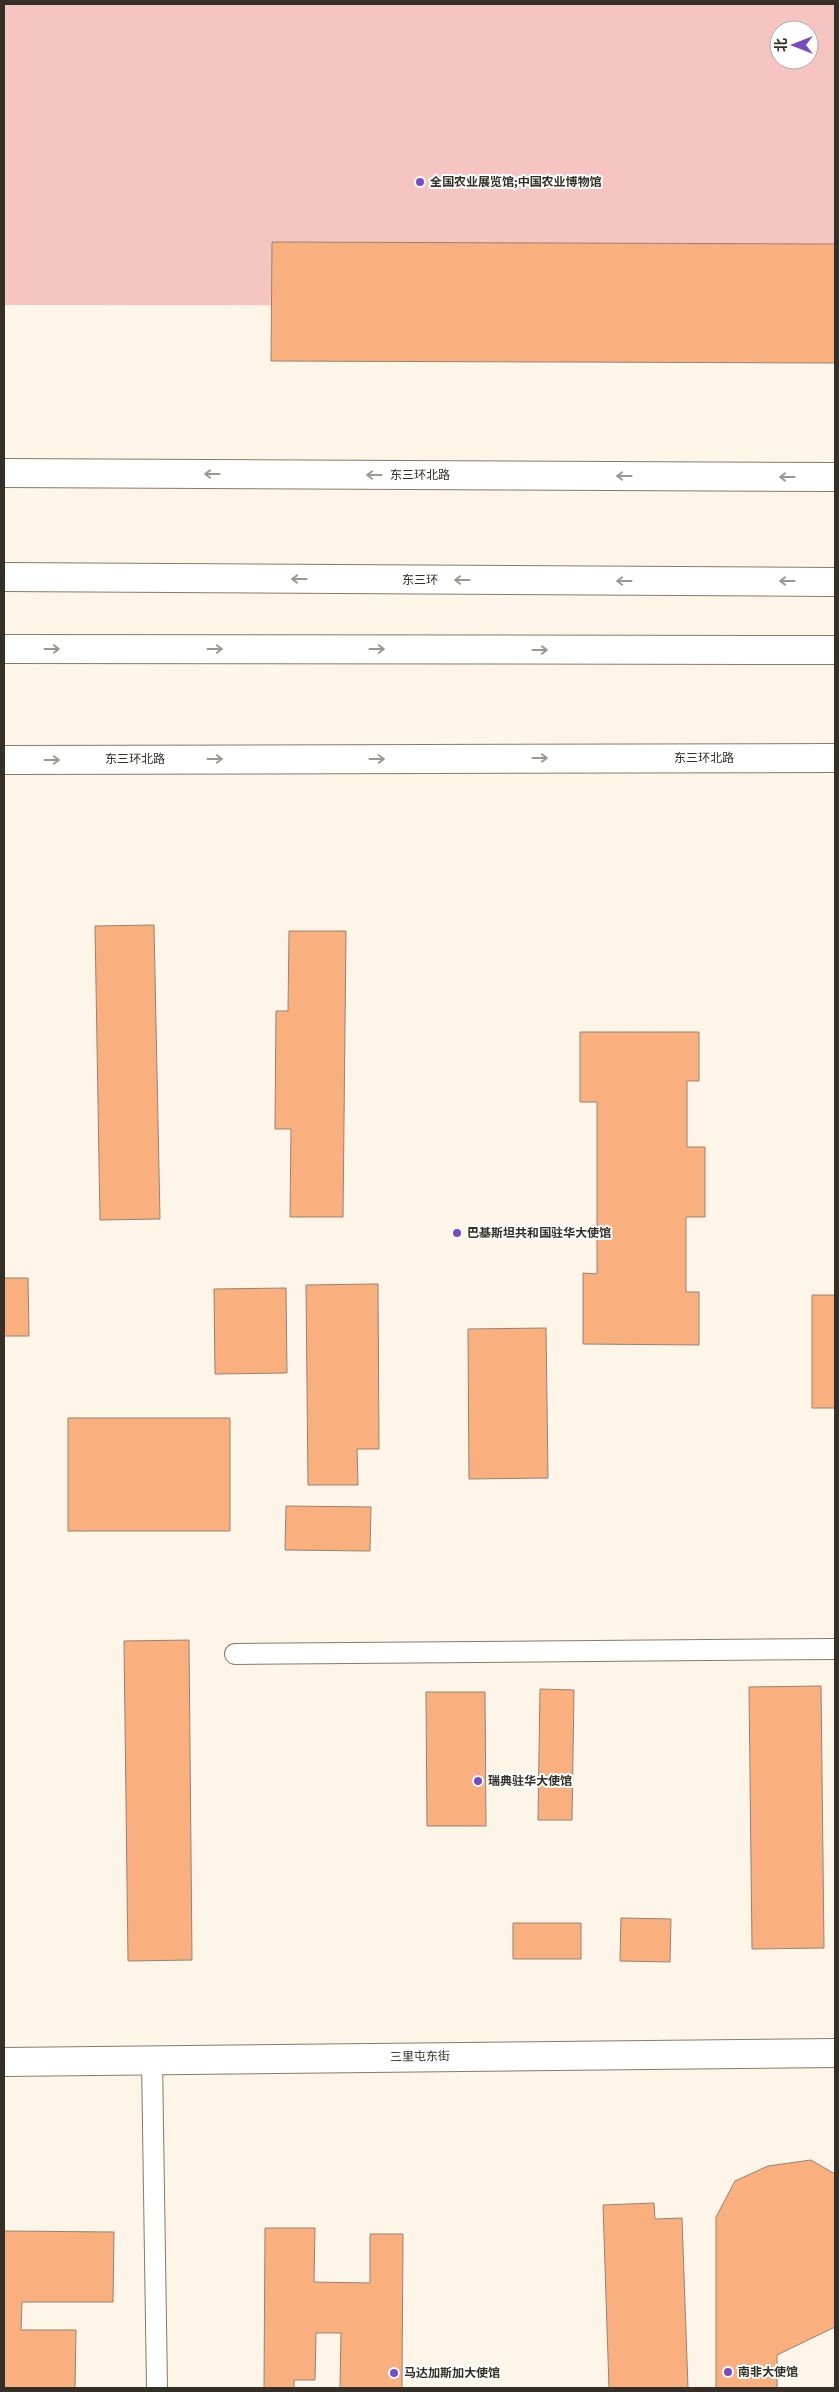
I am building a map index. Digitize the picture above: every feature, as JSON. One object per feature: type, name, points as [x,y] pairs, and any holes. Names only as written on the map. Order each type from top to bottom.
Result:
[{"type":"main road","name":"东三环北路","points":[[4,473],[835,477]]},
{"type":"main road","name":"东三环","points":[[4,578],[835,582]]},
{"type":"main road","points":[[4,649],[835,650]]},
{"type":"main road","name":"东三环北路","points":[[4,760],[835,758]]},
{"type":"main road","name":"三里屯东街","points":[[4,2062],[835,2053]]},
{"type":"lane","points":[[235,1654],[835,1649]]},
{"type":"lane","points":[[152,2060],[157,2388]]},
{"type":"shaded area","name":"全国农业展览馆;中国农业博物馆","points":[[4,4],[835,4],[835,306],[4,305]]},
{"type":"building","points":[[272,242],[835,244],[835,363],[271,361]]},
{"type":"building","points":[[154,925],[160,1219],[100,1220],[95,926]]},
{"type":"building","points":[[289,931],[346,931],[343,1217],[290,1217],[291,1129],[275,1129],[276,1011],[288,1011]]},
{"type":"building","points":[[580,1032],[699,1032],[699,1081],[687,1081],[687,1147],[705,1147],[705,1217],[686,1217],[686,1292],[699,1292],[699,1345],[583,1344],[583,1273],[597,1274],[597,1102],[580,1102]]},
{"type":"building","points":[[4,1278],[28,1278],[29,1336],[4,1336]]},
{"type":"building","points":[[378,1284],[379,1449],[357,1449],[358,1485],[308,1485],[306,1285]]},
{"type":"building","points":[[286,1288],[287,1373],[215,1374],[214,1289]]},
{"type":"building","points":[[812,1295],[835,1295],[835,1408],[812,1408]]},
{"type":"building","points":[[546,1328],[548,1478],[469,1479],[468,1329]]},
{"type":"building","points":[[68,1418],[230,1418],[230,1531],[68,1531]]},
{"type":"building","points":[[286,1506],[371,1507],[370,1551],[285,1550]]},
{"type":"building","points":[[189,1640],[192,1960],[128,1961],[124,1641]]},
{"type":"building","points":[[821,1686],[824,1948],[752,1949],[749,1687]]},
{"type":"building","points":[[540,1689],[574,1690],[572,1820],[538,1820]]},
{"type":"building","points":[[426,1692],[485,1692],[486,1826],[427,1826]]},
{"type":"building","points":[[621,1918],[671,1919],[670,1962],[620,1961]]},
{"type":"building","points":[[513,1923],[581,1923],[581,1959],[513,1959]]},
{"type":"building","points":[[811,2160],[835,2174],[835,2327],[777,2355],[777,2388],[716,2388],[716,2217],[735,2181],[768,2166]]},
{"type":"building","points":[[654,2203],[655,2219],[682,2218],[688,2388],[609,2388],[603,2205]]},
{"type":"building","points":[[265,2228],[315,2228],[314,2282],[370,2283],[370,2234],[403,2234],[402,2388],[340,2388],[341,2333],[316,2333],[315,2380],[294,2380],[294,2388],[264,2388]]},
{"type":"building","points":[[4,2231],[114,2232],[113,2302],[22,2302],[21,2330],[76,2330],[75,2388],[4,2388]]},
{"type":"place","name":"全国农业展览馆;中国农业博物馆","points":[[420,182]]},
{"type":"place","name":"巴基斯坦共和国驻华大使馆","points":[[457,1233]]},
{"type":"place","name":"瑞典驻华大使馆","points":[[478,1781]]},
{"type":"place","name":"南非大使馆","points":[[728,2372]]},
{"type":"place","name":"马达加斯加大使馆","points":[[394,2373]]}]
